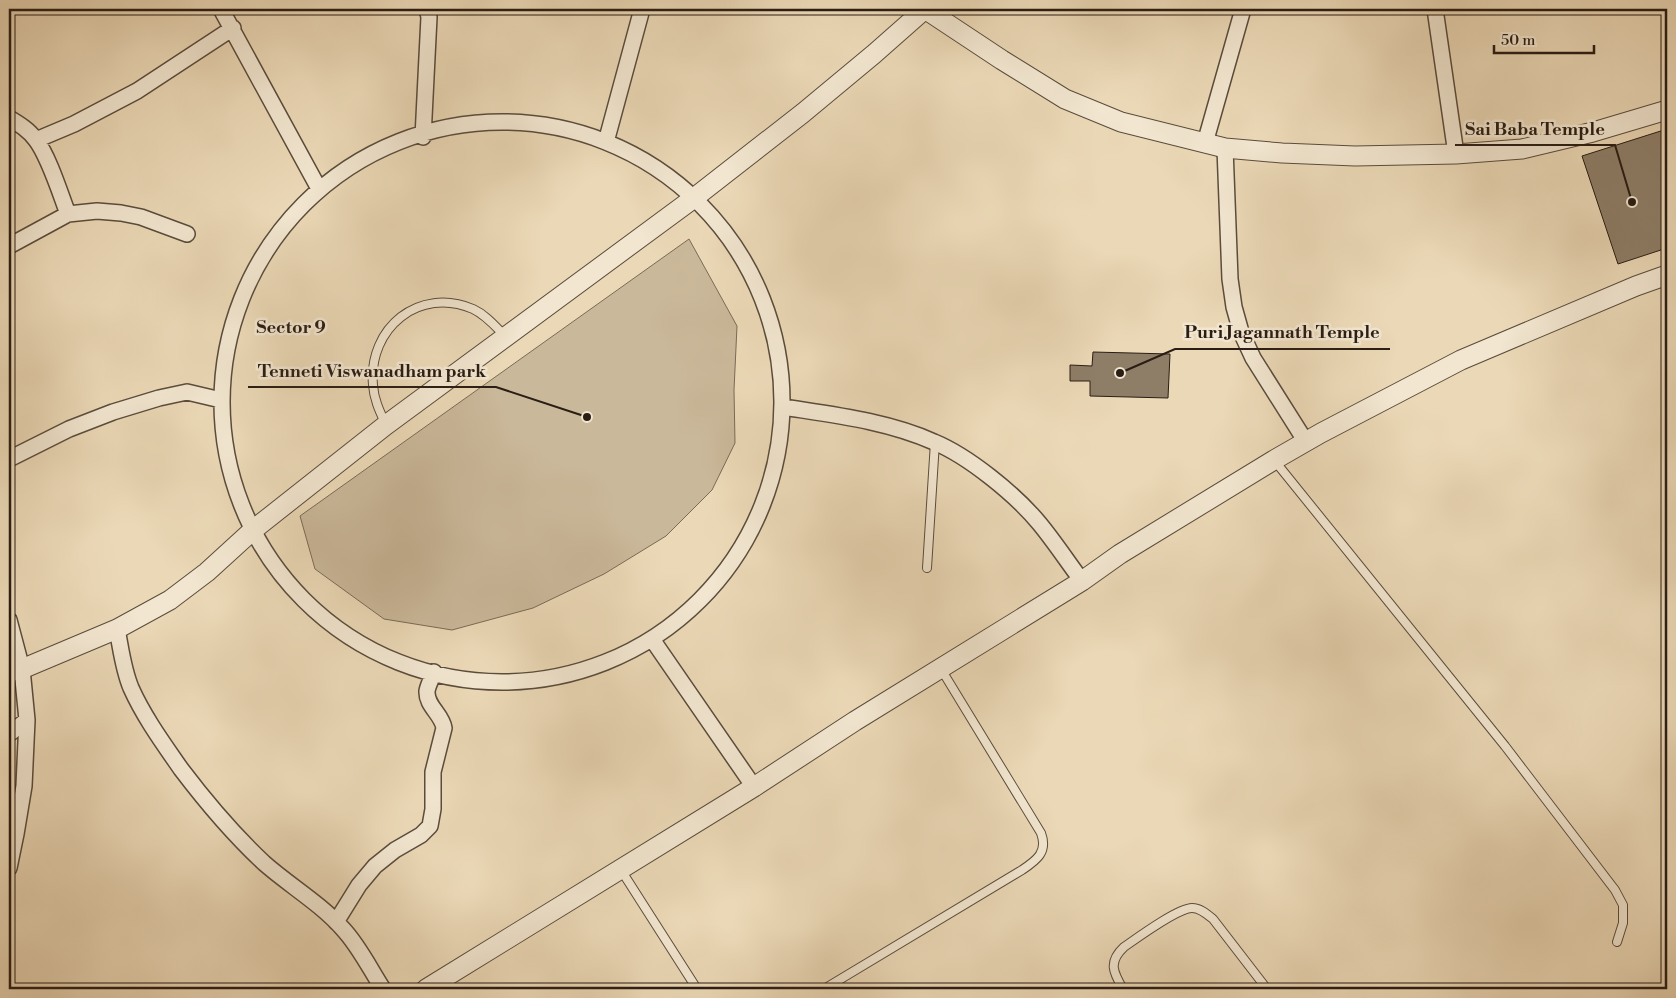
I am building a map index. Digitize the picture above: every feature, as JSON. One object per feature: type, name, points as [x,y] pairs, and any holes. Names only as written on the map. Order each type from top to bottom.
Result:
[{"type":"street","points":[[221,9],[318,187]]},
{"type":"street","points":[[423,137],[428,9]]},
{"type":"street","points":[[606,142],[642,9]]},
{"type":"street","points":[[16,670],[117,629],[170,600],[207,572],[253,530],[386,425],[694,198],[803,113],[925,9],[1002,60],[1065,98],[1121,122],[1226,148],[1282,153],[1355,156],[1456,154],[1522,148],[1593,132],[1667,110]]},
{"type":"street","points":[[1205,143],[1244,9]]},
{"type":"street","points":[[1435,9],[1456,154]]},
{"type":"street","points":[[36,140],[74,124],[137,91],[233,28]]},
{"type":"street","points":[[9,118],[26,129],[36,140],[68,214]]},
{"type":"street","points":[[454,127],[524,127],[606,142],[652,166],[694,198],[743,252],[769,298],[784,360],[783,407],[769,483],[747,539],[706,597],[654,642],[608,664],[555,675],[470,678],[434,672],[380,650],[336,626],[283,576],[253,530],[230,469],[221,400],[224,348],[239,287],[260,251],[318,187],[385,148],[454,127]]},
{"type":"street","points":[[1226,148],[1230,279],[1241,332],[1253,358],[1306,442]]},
{"type":"street","points":[[9,246],[68,214],[97,211],[141,217],[187,234]]},
{"type":"street","points":[[426,989],[754,787],[940,668],[1082,581],[1120,554],[1274,460],[1460,360],[1636,286],[1667,275]]},
{"type":"street","points":[[9,459],[69,429],[113,412],[159,398],[187,392],[221,400]]},
{"type":"street","points":[[783,407],[842,416],[889,426],[935,442],[976,466],[1010,494],[1038,522],[1082,581]]},
{"type":"street","points":[[9,620],[16,670],[27,720],[24,786],[9,868]]},
{"type":"street","points":[[117,629],[125,670],[146,717],[206,802],[264,862],[336,922],[354,943],[383,989]]},
{"type":"street","points":[[654,642],[754,787]]},
{"type":"street","points":[[336,922],[359,885],[375,866],[394,850],[421,835],[430,826],[433,809],[433,772],[444,728],[443,722],[427,698],[427,690],[434,672]]},
{"type":"street","points":[[9,734],[27,720]]},
{"type":"lane","points":[[386,425],[377,404],[373,386],[373,366],[376,350],[386,331],[400,317],[418,307],[437,303],[457,304],[489,319],[505,336]]},
{"type":"lane","points":[[927,568],[935,442]]},
{"type":"lane","points":[[1274,460],[1505,746],[1614,890],[1622,905],[1623,923],[1617,942]]},
{"type":"lane","points":[[824,989],[1022,870],[1034,862],[1044,847],[1041,833],[940,668]]},
{"type":"lane","points":[[620,868],[697,989]]},
{"type":"lane","points":[[1123,989],[1116,978],[1114,970],[1113,963],[1116,955],[1124,947],[1180,911],[1192,908],[1204,912],[1213,919],[1267,989]]},
{"type":"shaded area","points":[[689,239],[737,326],[734,390],[735,443],[712,490],[666,536],[604,574],[533,608],[452,630],[384,619],[315,569],[300,516]]},
{"type":"building","points":[[1667,129],[1667,248],[1618,264],[1582,156]]},
{"type":"building","points":[[1093,352],[1170,354],[1168,398],[1090,396],[1090,381],[1070,381],[1070,365],[1092,366]]},
{"type":"place","name":"Sai Baba Temple","points":[[1632,202]]},
{"type":"place","name":"Puri Jagannath Temple","points":[[1120,373]]},
{"type":"place","name":"Tenneti Viswanadham park","points":[[587,417]]},
{"type":"district","name":"Sector 9","points":[[291,327]]}]
